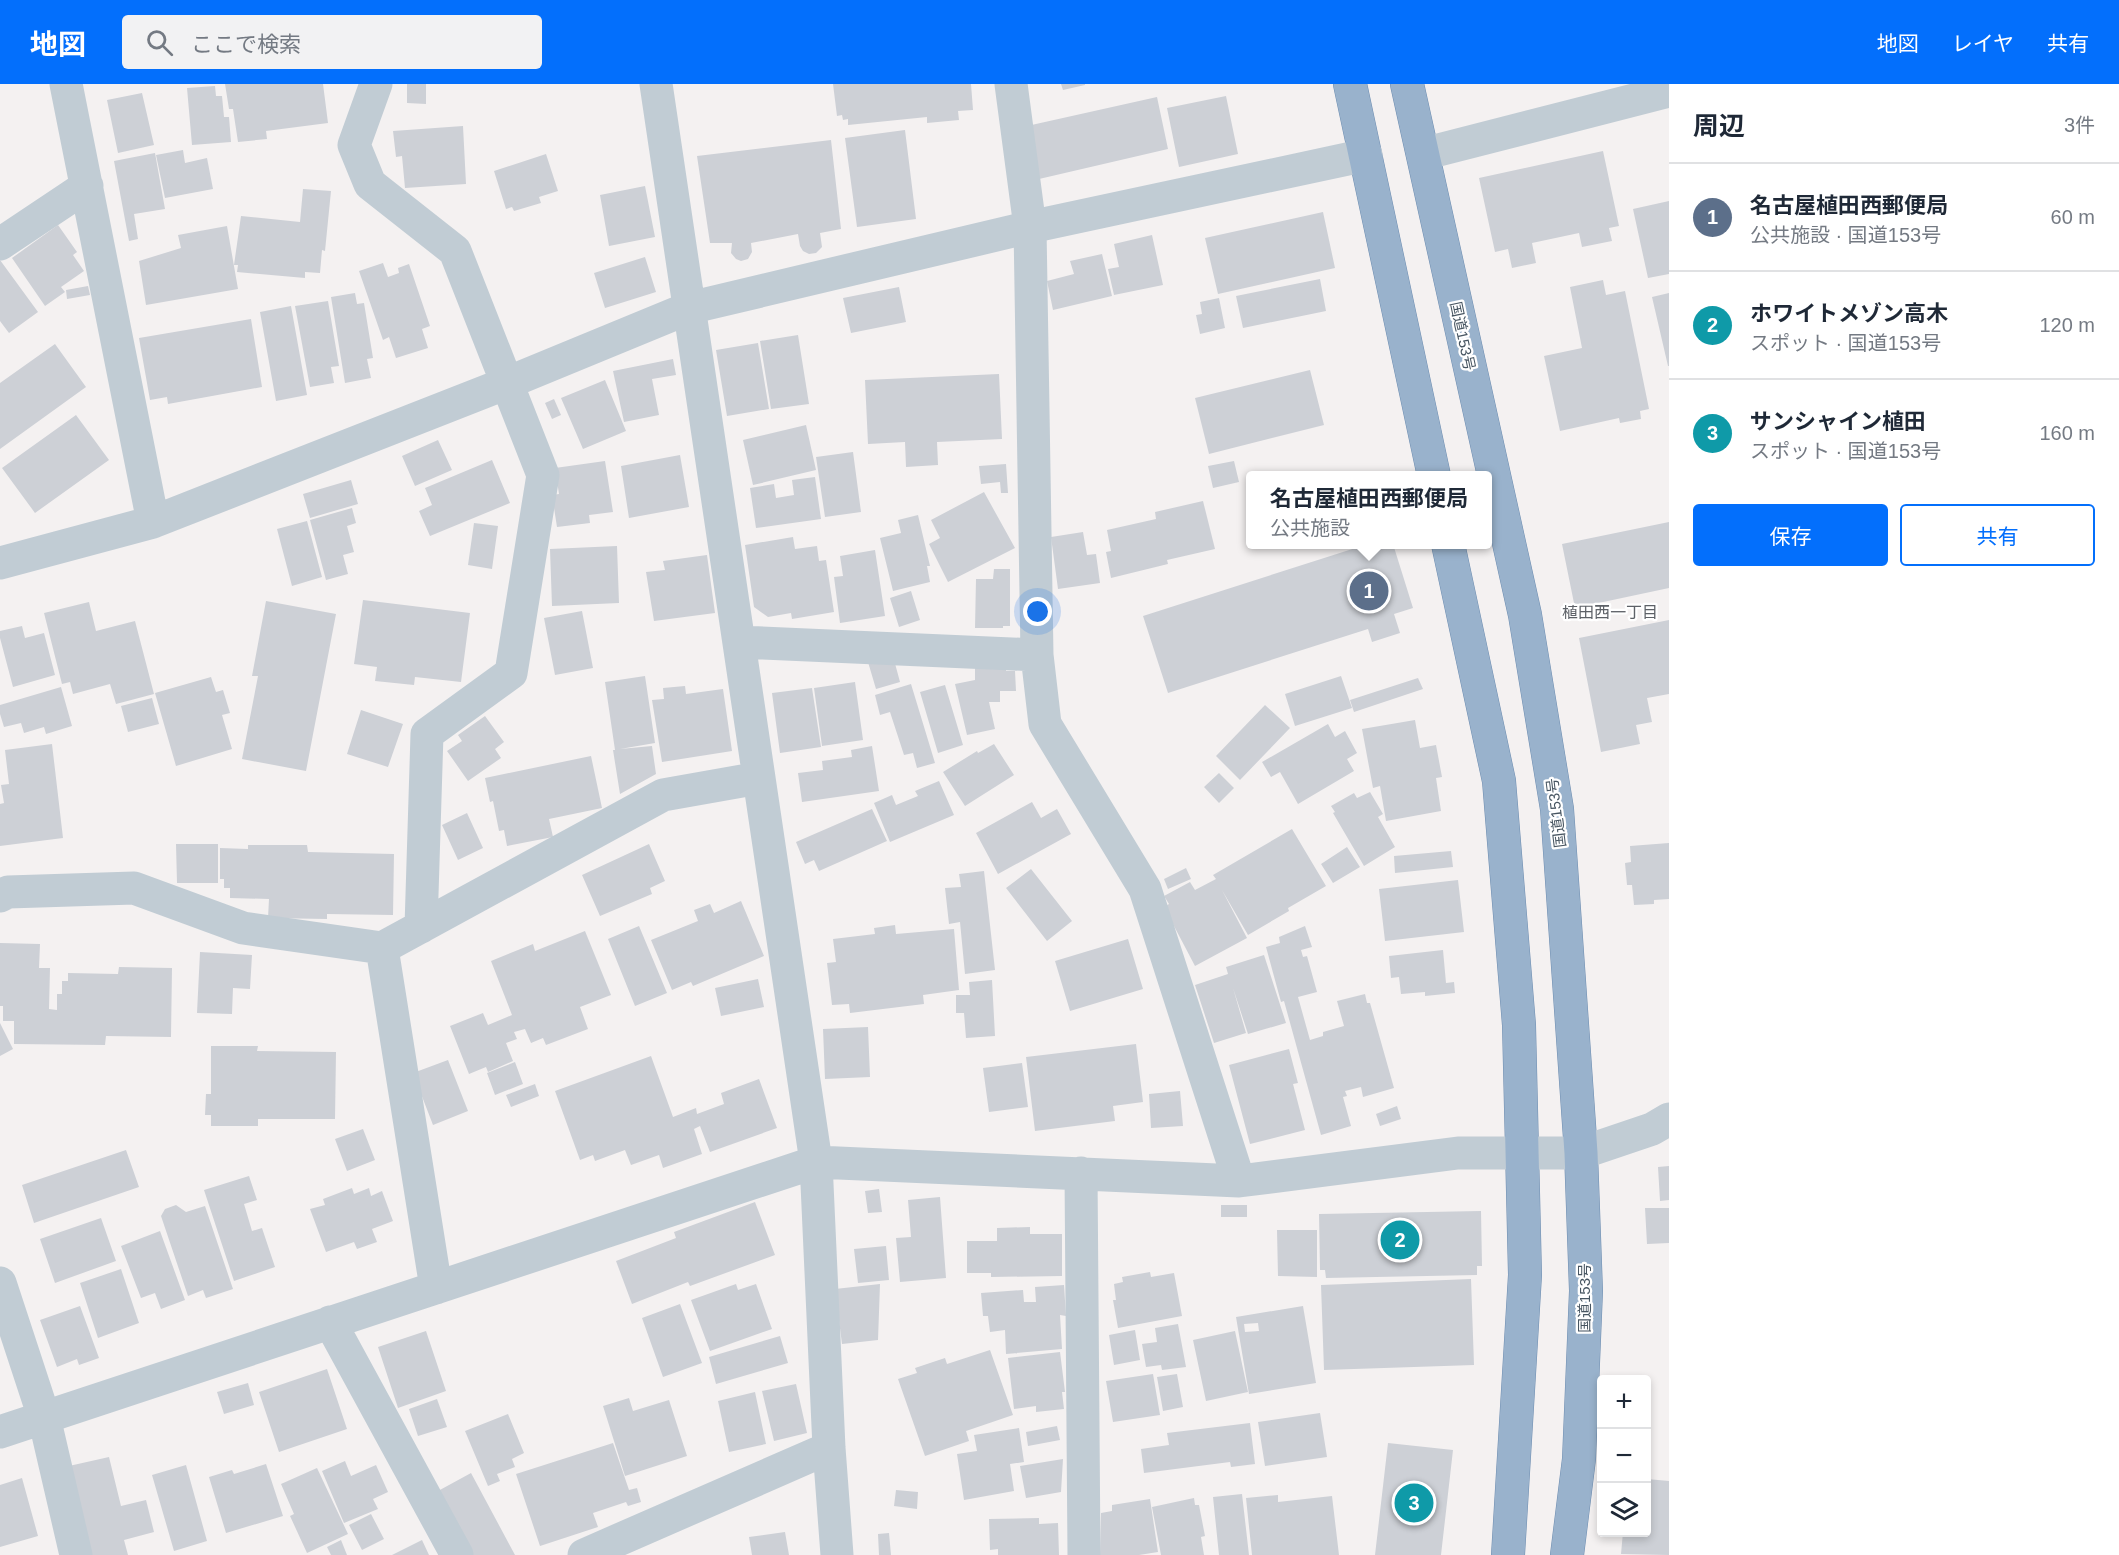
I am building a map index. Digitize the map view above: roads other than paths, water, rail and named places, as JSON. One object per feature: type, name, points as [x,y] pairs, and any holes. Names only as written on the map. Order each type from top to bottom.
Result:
[{"type":"highway","points":[[1350,84],[1433,471]]},
{"type":"highway","name":"国道153号","points":[[1407,84],[1525,615],[1557,809],[1581,1153],[1586,1291],[1579,1459],[1567,1555]]},
{"type":"highway","points":[[1450,549],[1499,781],[1519,1025],[1525,1275],[1508,1555]]},
{"type":"street","points":[[66,84],[153,522]]},
{"type":"street","points":[[376,84],[354,145],[370,184],[455,250],[543,475],[511,673],[427,734],[421,927]]},
{"type":"street","points":[[656,84],[816,1162],[829,1449],[837,1555]]},
{"type":"street","points":[[1011,84],[1030,227],[1037,655],[1045,724],[1145,889],[1239,1181]]},
{"type":"street","points":[[1423,154],[1669,91]]},
{"type":"street","points":[[0,563],[153,522],[507,383],[689,308],[1030,227],[1366,155]]},
{"type":"street","points":[[0,244],[87,186]]},
{"type":"street","points":[[739,642],[1037,655]]},
{"type":"street","points":[[3,885],[134,888],[243,928],[382,948],[663,795],[759,778]]},
{"type":"street","points":[[382,948],[436,1288]]},
{"type":"street","points":[[0,1432],[816,1162],[1239,1181],[1458,1153],[1581,1153],[1652,1129],[1669,1119]]},
{"type":"street","points":[[1081,1173],[1084,1555]]},
{"type":"street","points":[[0,1283],[44,1417],[76,1555]]},
{"type":"street","points":[[330,1322],[456,1555]]},
{"type":"street","points":[[584,1555],[829,1449]]},
{"type":"place","name":"名古屋植田西郵便局","points":[[1369,591]]},
{"type":"place","name":"ホワイトメゾン高木","points":[[1400,1240]]},
{"type":"place","name":"サンシャイン植田","points":[[1414,1503]]},
{"type":"district","name":"植田西一丁目","points":[[1610,612]]}]
